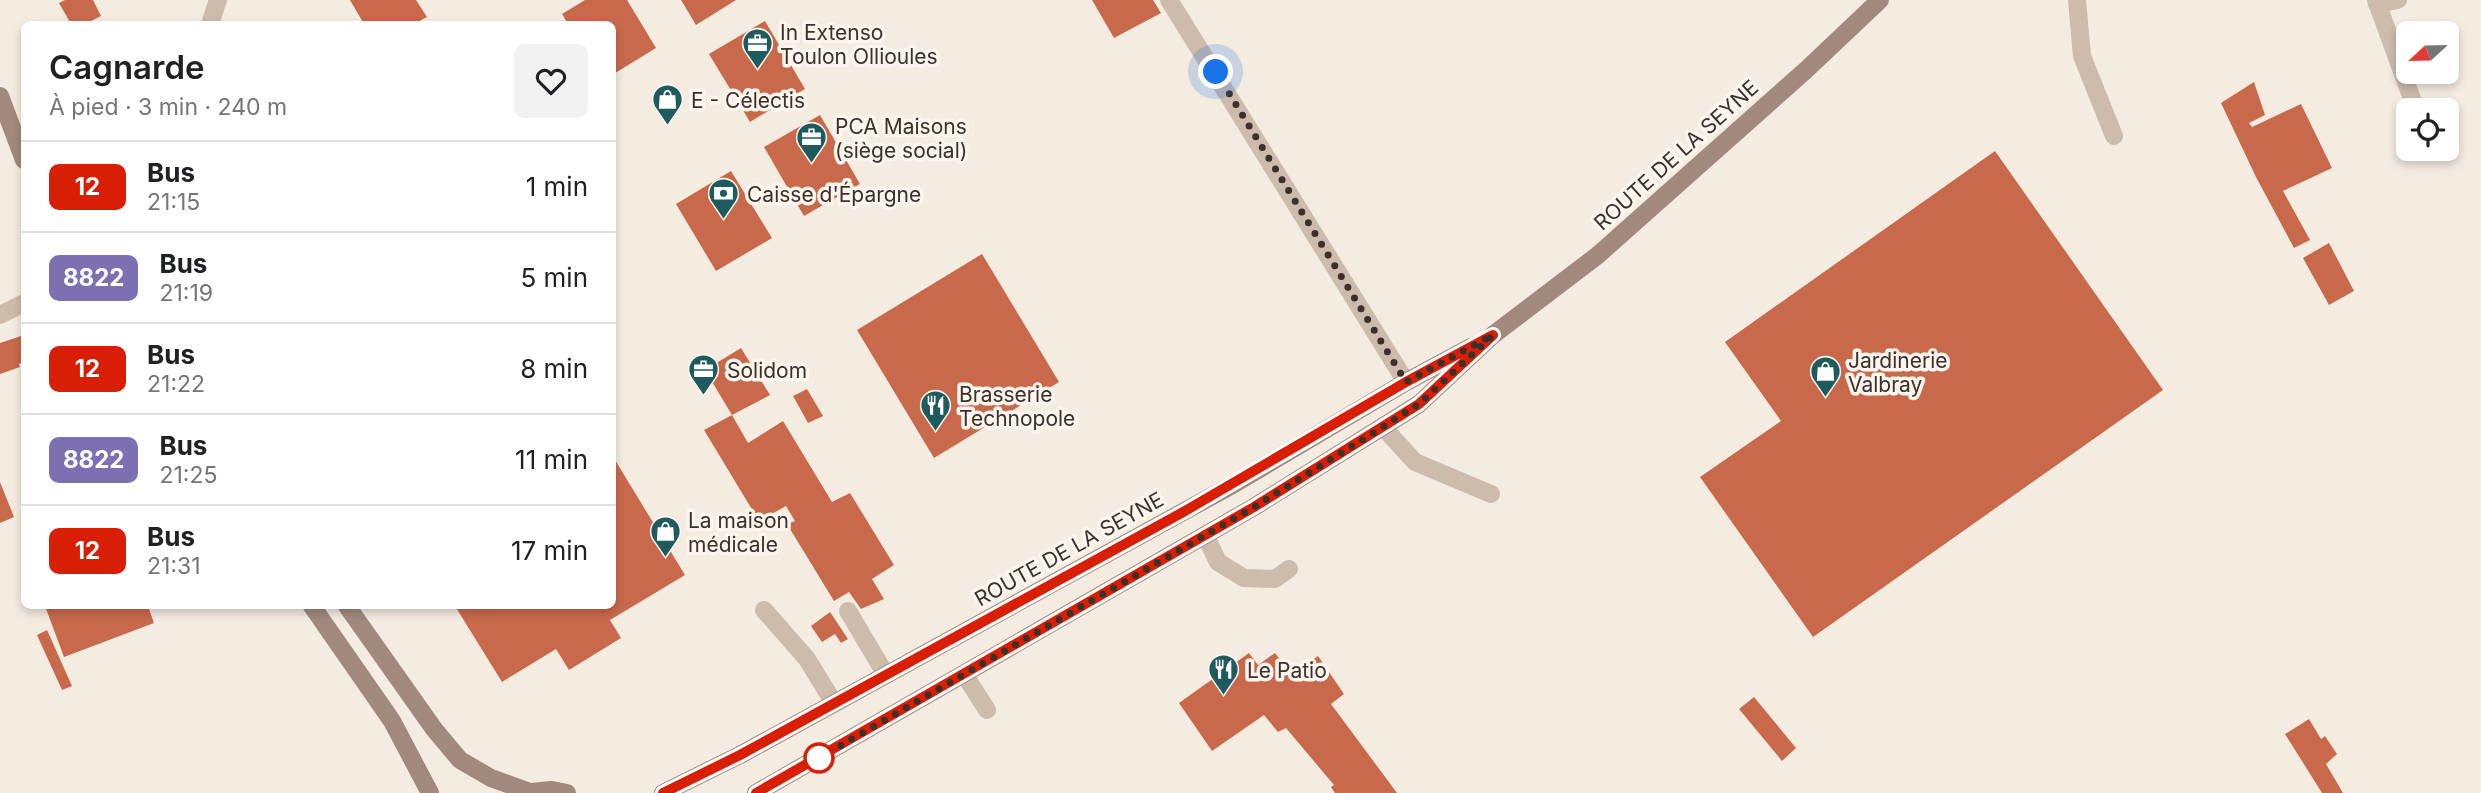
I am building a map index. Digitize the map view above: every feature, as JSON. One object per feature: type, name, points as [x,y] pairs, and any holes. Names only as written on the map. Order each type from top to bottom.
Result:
[{"type":"main road","name":"ROUTE DE LA SEYNE","points":[[756,793],[1205,535],[1419,404],[1493,335],[1608,246],[1806,70],[1880,0]]},
{"type":"main road","points":[[1,97],[21,152]]},
{"type":"main road","name":"ROUTE DE LA SEYNE","points":[[663,793],[740,755],[1234,484],[1406,382],[1493,335]]},
{"type":"main road","points":[[314,609],[392,721],[430,793]]},
{"type":"main road","points":[[349,609],[434,729],[460,760],[523,792],[552,790],[567,793]]},
{"type":"street","points":[[211,21],[218,0]]},
{"type":"street","points":[[1169,0],[1406,382]]},
{"type":"street","points":[[2077,0],[2082,56],[2114,136]]},
{"type":"street","points":[[2398,0],[2376,2],[2412,98]]},
{"type":"street","points":[[0,315],[21,304]]},
{"type":"street","points":[[1383,427],[1415,463],[1491,494]]},
{"type":"street","points":[[1205,535],[1218,562],[1244,578],[1275,579],[1289,569]]},
{"type":"street","points":[[764,610],[807,659],[834,703]]},
{"type":"street","points":[[848,611],[886,675]]},
{"type":"street","points":[[964,674],[987,710]]},
{"type":"building","points":[[65,0],[93,0],[101,16],[91,21],[69,21],[59,3]]},
{"type":"building","points":[[350,0],[416,0],[427,17],[420,21],[362,21]]},
{"type":"building","points":[[585,0],[627,0],[656,48],[616,73],[616,21],[566,21],[562,14]]},
{"type":"building","points":[[681,0],[736,0],[696,25]]},
{"type":"building","points":[[1092,0],[1153,0],[1161,13],[1114,38]]},
{"type":"building","name":"In Extenso Toulon Ollioules","points":[[765,21],[805,89],[750,122],[709,54]]},
{"type":"building","points":[[2254,82],[2265,115],[2249,123],[2252,127],[2301,104],[2332,168],[2283,191],[2310,240],[2294,248],[2221,103]]},
{"type":"building","name":"PCA Maisons (siège social)","points":[[820,115],[860,184],[804,216],[764,147]]},
{"type":"building","points":[[1995,151],[2163,390],[1813,637],[1700,477],[1781,421],[1725,342]]},
{"type":"building","name":"Caisse d'Épargne","points":[[731,171],[772,238],[716,271],[676,204]]},
{"type":"building","points":[[2329,243],[2354,291],[2329,305],[2303,258]]},
{"type":"building","points":[[982,254],[1059,382],[934,458],[857,330]]},
{"type":"building","points":[[21,336],[20,367],[0,374],[0,343]]},
{"type":"building","points":[[741,348],[770,395],[732,415],[705,370]]},
{"type":"building","points":[[807,389],[823,416],[808,423],[793,396]]},
{"type":"building","points":[[732,415],[748,443],[783,421],[832,502],[850,493],[894,565],[872,579],[884,599],[861,609],[849,592],[834,601],[787,524],[795,521],[786,506],[759,521],[704,430]]},
{"type":"building","points":[[616,462],[685,575],[610,620],[621,638],[569,670],[556,649],[502,682],[457,609],[616,609]]},
{"type":"building","points":[[0,482],[14,517],[0,523]]},
{"type":"building","points":[[46,609],[149,609],[154,623],[64,657]]},
{"type":"building","points":[[830,612],[848,639],[841,643],[835,634],[822,642],[811,626]]},
{"type":"building","points":[[47,630],[72,686],[62,690],[37,635]]},
{"type":"building","points":[[1249,653],[1258,665],[1275,653],[1292,675],[1318,656],[1344,694],[1331,704],[1397,793],[1335,793],[1331,787],[1334,785],[1286,728],[1278,732],[1264,715],[1212,751],[1179,703]]},
{"type":"building","points":[[1754,697],[1796,748],[1782,761],[1739,709]]},
{"type":"building","points":[[2309,719],[2321,739],[2325,736],[2337,754],[2326,764],[2343,793],[2322,793],[2285,734]]},
{"type":"bus line","name":"12","points":[[663,793],[740,755],[1234,484],[1406,382],[1493,335],[1419,404],[1254,507],[756,793]]},
{"type":"place","name":"In Extenso Toulon Ollioules","points":[[757,71]]},
{"type":"place","name":"E - Célectis","points":[[668,127]]},
{"type":"place","name":"PCA Maisons (siège social)","points":[[812,165]]},
{"type":"place","name":"Caisse d'Épargne","points":[[724,221]]},
{"type":"place","name":"Solidom","points":[[704,397]]},
{"type":"place","name":"Jardinerie Valbray","points":[[1825,399]]},
{"type":"place","name":"Brasserie Technopole","points":[[936,433]]},
{"type":"place","name":"La maison médicale","points":[[665,559]]},
{"type":"place","name":"Le Patio","points":[[1224,697]]},
{"type":"route","points":[[819,758],[1254,507],[1362,440],[1419,404],[1493,335],[1406,382],[1216,72]]}]
